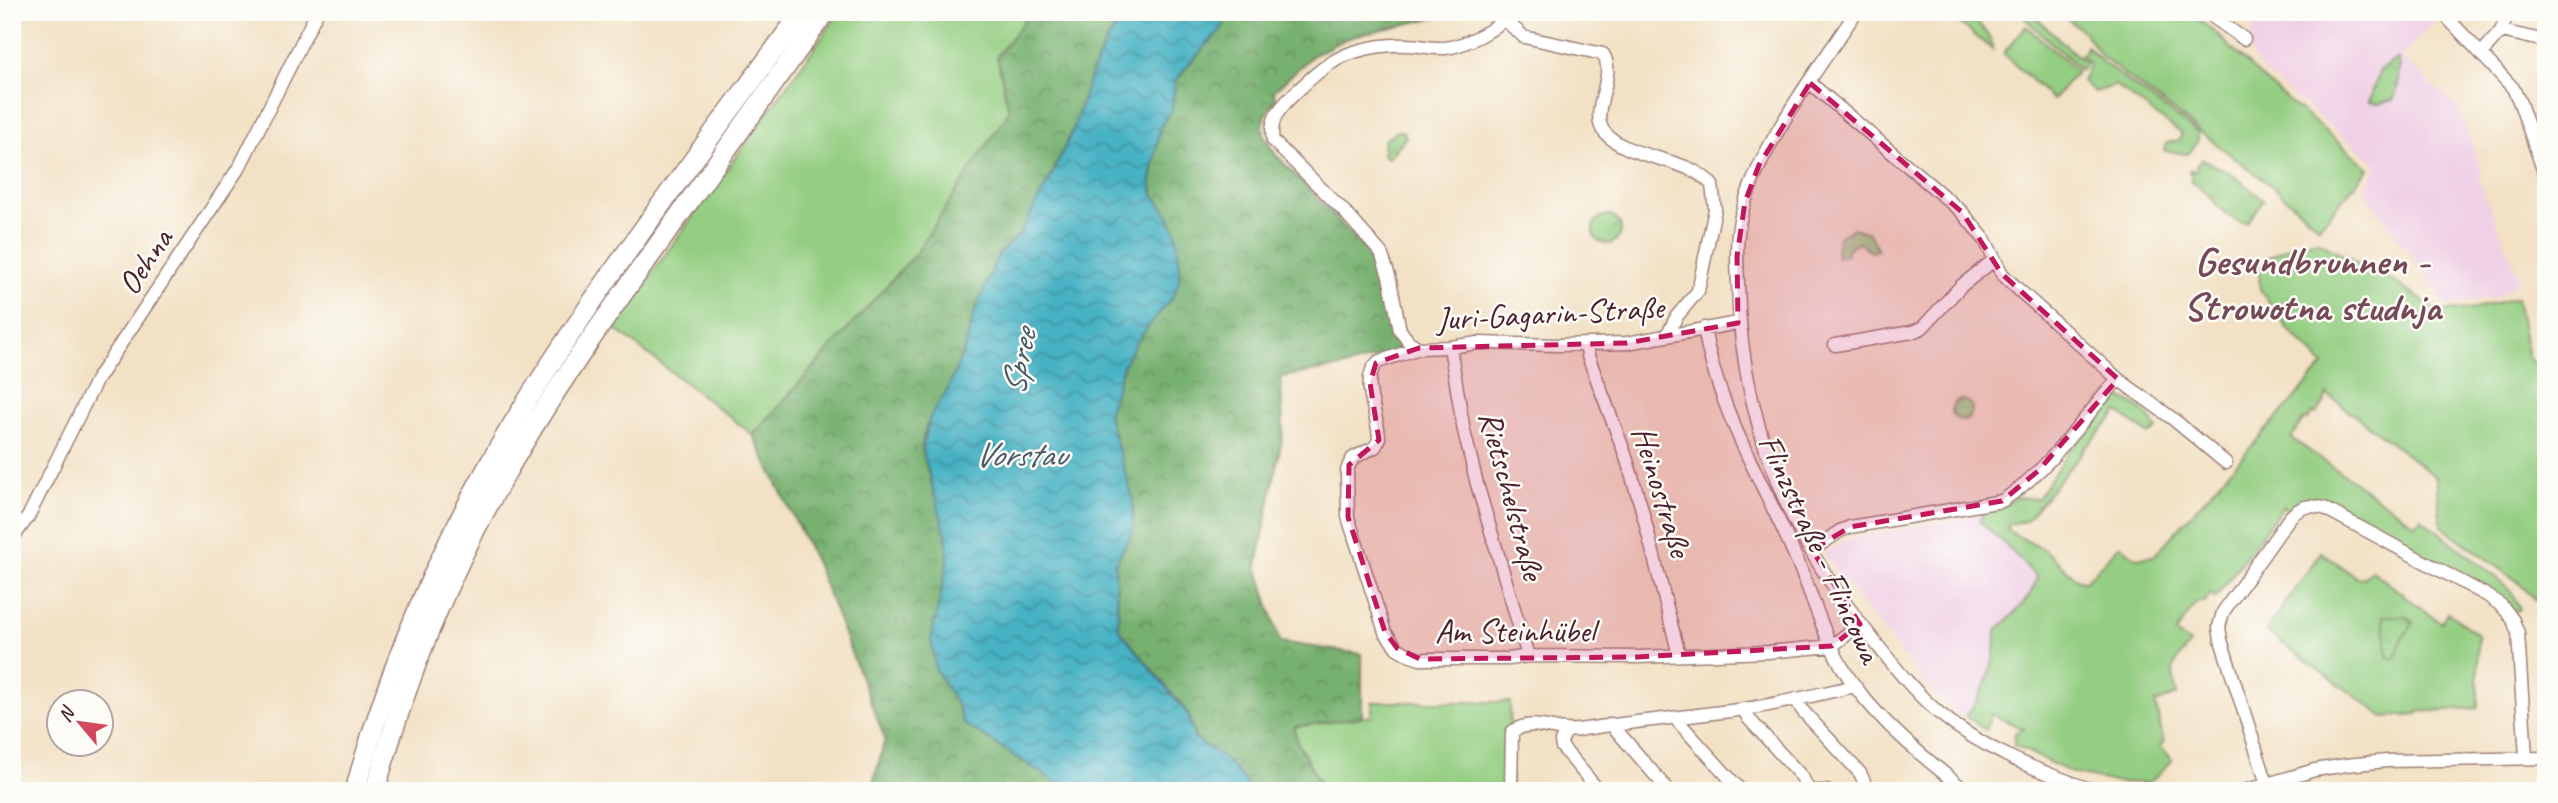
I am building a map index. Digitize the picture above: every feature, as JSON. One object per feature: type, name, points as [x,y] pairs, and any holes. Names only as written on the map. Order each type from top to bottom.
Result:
[{"type":"highway","points":[[355,791],[383,701],[411,628],[444,554],[486,471],[562,347],[802,12]]},
{"type":"highway","points":[[375,791],[401,706],[428,635],[460,562],[497,489],[537,420],[604,320],[825,12]]},
{"type":"street","name":"Oehna","points":[[12,539],[28,517],[97,379],[240,166],[317,12]]},
{"type":"street","points":[[1856,12],[1759,165],[1748,192],[1738,235],[1738,323],[1746,374],[1767,452],[1790,511],[1860,624],[1887,658],[1938,712],[1982,743],[2095,791]]},
{"type":"street","points":[[2206,12],[2244,39]]},
{"type":"street","points":[[2442,12],[2513,88],[2546,178]]},
{"type":"street","points":[[2481,54],[2501,31],[2508,12]]},
{"type":"street","points":[[1506,16],[1524,37],[1603,54],[1608,72],[1599,114],[1602,130],[1612,139],[1697,173],[1712,186],[1714,209],[1698,290],[1677,316],[1667,335]]},
{"type":"street","name":"Juri-Gagarin-Straße","points":[[1506,16],[1494,29],[1448,48],[1390,45],[1341,57],[1324,66],[1281,106],[1273,118],[1270,128],[1273,141],[1381,253],[1403,336],[1419,348],[1478,343],[1586,345],[1626,342],[1738,323]]},
{"type":"street","points":[[2501,31],[2546,41]]},
{"type":"street","points":[[1810,83],[1962,212],[1984,240],[2002,274],[2018,290],[2118,379],[2173,419],[2226,463]]},
{"type":"street","points":[[1835,345],[1922,328],[1961,286],[1994,260]]},
{"type":"street","name":"Flinzstraße - Flincowa","points":[[1704,328],[1711,367],[1723,399],[1800,566],[1820,626],[1833,652],[1854,686],[1904,739],[1966,791]]},
{"type":"street","name":"Heinostraße","points":[[1586,345],[1642,506],[1679,655]]},
{"type":"street","name":"Rietschelstraße","points":[[1450,347],[1476,484],[1528,656]]},
{"type":"street","name":"Am Steinhübel","points":[[1419,348],[1378,362],[1373,367],[1370,383],[1379,440],[1375,447],[1353,458],[1347,471],[1348,517],[1381,621],[1391,642],[1404,653],[1420,659],[1638,657],[1768,652],[1832,646]]},
{"type":"street","points":[[1812,550],[1850,527],[2002,501],[2021,489],[2118,379]]},
{"type":"street","points":[[2267,784],[2219,627],[2223,612],[2290,517],[2310,504],[2335,513],[2502,606],[2512,618],[2518,633],[2526,757]]},
{"type":"street","points":[[1832,646],[1860,624]]},
{"type":"street","points":[[1511,791],[1512,732],[1519,726],[1550,725],[1566,732],[1611,724],[1744,709],[1854,686]]},
{"type":"street","points":[[1796,699],[1802,710],[1860,773],[1864,781],[1863,791]]},
{"type":"street","points":[[1744,709],[1748,718],[1802,777],[1809,791]]},
{"type":"street","points":[[1675,718],[1741,791]]},
{"type":"street","points":[[1611,724],[1668,791]]},
{"type":"street","points":[[1566,732],[1561,741],[1562,747],[1599,791]]},
{"type":"street","points":[[2244,791],[2315,770],[2346,765],[2387,761],[2546,758]]},
{"type":"street","points":[[1815,791],[1827,791]]},
{"type":"highlighted area","points":[[1810,83],[1962,212],[2002,274],[2118,379],[2038,471],[2002,501],[1850,527],[1812,550],[1860,624],[1832,646],[1638,657],[1420,659],[1397,648],[1385,632],[1348,517],[1349,465],[1379,440],[1370,383],[1376,363],[1419,348],[1627,343],[1738,323],[1737,256],[1745,202],[1759,165]]},
{"type":"shaded area","points":[[2260,12],[2429,12],[2435,22],[2401,57],[2459,109],[2481,169],[2479,181],[2519,277],[2512,287],[2490,298],[2446,305],[2364,191],[2377,164],[2265,73],[2251,55],[2248,42]]},
{"type":"shaded area","points":[[1982,514],[1980,522],[2037,577],[2034,589],[1996,631],[1997,652],[1979,700],[1966,716],[1954,712],[1924,682],[1823,554],[1844,540]]},
{"type":"green space","points":[[840,12],[1031,12],[997,56],[1009,111],[917,252],[753,435],[613,327]]},
{"type":"green space","points":[[1031,12],[1126,12],[1105,44],[1090,77],[1074,127],[1052,175],[1020,234],[998,255],[948,389],[930,417],[922,450],[946,534],[948,560],[936,670],[958,707],[963,723],[1070,791],[871,791],[885,739],[816,563],[753,435],[917,252],[1009,111],[997,56]]},
{"type":"green space","points":[[1230,12],[1460,12],[1357,35],[1313,55],[1273,92],[1277,99],[1263,121],[1266,139],[1276,155],[1374,258],[1397,346],[1397,352],[1347,366],[1281,377],[1283,433],[1257,566],[1280,642],[1362,654],[1362,717],[1294,727],[1297,742],[1324,791],[1251,791],[1226,761],[1195,738],[1188,713],[1119,630],[1115,564],[1133,531],[1133,499],[1108,415],[1124,363],[1180,268],[1176,232],[1169,216],[1153,194],[1151,180],[1160,127],[1172,109],[1175,83],[1221,30]]},
{"type":"green space","points":[[1946,12],[1965,12],[1986,33],[1993,50]]},
{"type":"green space","points":[[2018,12],[2030,12],[2086,64],[2081,70]]},
{"type":"green space","points":[[2058,12],[2190,12],[2264,80],[2369,168],[2319,227],[2273,187],[2102,57],[2083,31]]},
{"type":"green space","points":[[2026,26],[2077,71],[2053,100],[2003,54]]},
{"type":"green space","points":[[2087,46],[2102,62],[2198,133],[2198,142],[2188,154],[2165,151],[2167,143],[2179,140],[2182,134],[2115,85],[2095,92],[2082,81],[2090,64],[2081,55],[2085,53]]},
{"type":"green space","points":[[2397,59],[2400,66],[2393,100],[2378,104],[2369,102],[2380,70]]},
{"type":"green space","points":[[1398,131],[1404,132],[1406,137],[1388,158],[1383,155],[1384,140]]},
{"type":"green space","points":[[2202,159],[2229,172],[2264,200],[2247,223],[2223,212],[2206,192],[2191,182],[2192,175],[2189,172],[2191,169],[2194,172],[2196,170]]},
{"type":"green space","points":[[1607,216],[1617,220],[1621,230],[1617,240],[1607,244],[1597,240],[1593,230],[1597,220]]},
{"type":"green space","points":[[1853,228],[1869,233],[1878,250],[1871,252],[1859,242],[1848,248],[1846,255],[1837,257],[1839,237]]},
{"type":"green space","points":[[2317,240],[2382,274],[2440,312],[2475,308],[2517,298],[2528,358],[2546,374],[2546,596],[2537,601],[2517,581],[2441,526],[2436,477],[2327,394],[2316,414],[2313,412],[2307,420],[2304,419],[2291,438],[2415,524],[2421,518],[2497,578],[2510,590],[2520,609],[2514,613],[2505,602],[2311,499],[2298,503],[2290,511],[2283,506],[2215,598],[2210,594],[2205,601],[2196,603],[2176,633],[2190,644],[2174,667],[2173,678],[2177,695],[2155,703],[2164,743],[2160,746],[2172,761],[2149,783],[2114,782],[2072,773],[2014,745],[2015,733],[2024,729],[1991,714],[1986,730],[1966,716],[1979,697],[1988,676],[1996,643],[1996,631],[2026,600],[2037,577],[1980,522],[1982,514],[2000,508],[2017,497],[2037,499],[2070,450],[2098,418],[2100,402],[2110,394],[2138,407],[2157,429],[2148,434],[2118,412],[2026,521],[2008,524],[2008,531],[2045,550],[2078,580],[2086,581],[2120,545],[2136,558],[2154,556],[2324,365],[2286,327],[2260,289],[2259,262],[2286,248]]},
{"type":"green space","points":[[1962,400],[1969,403],[1972,410],[1969,417],[1962,420],[1955,417],[1952,410],[1955,403]]},
{"type":"green space","points":[[2321,552],[2357,578],[2365,577],[2371,570],[2441,623],[2447,612],[2478,635],[2478,708],[2384,717],[2266,631]]},
{"type":"green space","points":[[2383,616],[2407,616],[2413,622],[2402,638],[2393,660],[2388,656]]},
{"type":"green space","points":[[1372,702],[1510,702],[1511,791],[1324,791],[1297,742],[1294,727],[1372,716]]},
{"type":"water","name":"Vorstau","points":[[1126,12],[1230,12],[1221,30],[1175,83],[1172,109],[1160,127],[1151,180],[1153,194],[1169,216],[1176,232],[1179,281],[1174,295],[1140,337],[1124,363],[1108,415],[1133,499],[1133,531],[1115,564],[1119,629],[1188,714],[1194,738],[1226,761],[1251,791],[1070,791],[963,723],[958,707],[936,670],[931,640],[948,560],[946,534],[922,450],[930,417],[948,389],[998,255],[1020,234],[1052,175],[1074,127],[1090,77],[1105,44]]},
{"type":"district","name":"Gesundbrunnen - Strowotna studnja","points":[[2312,283]]},
{"type":"water label","name":"Spree","points":[[1018,362]]}]
